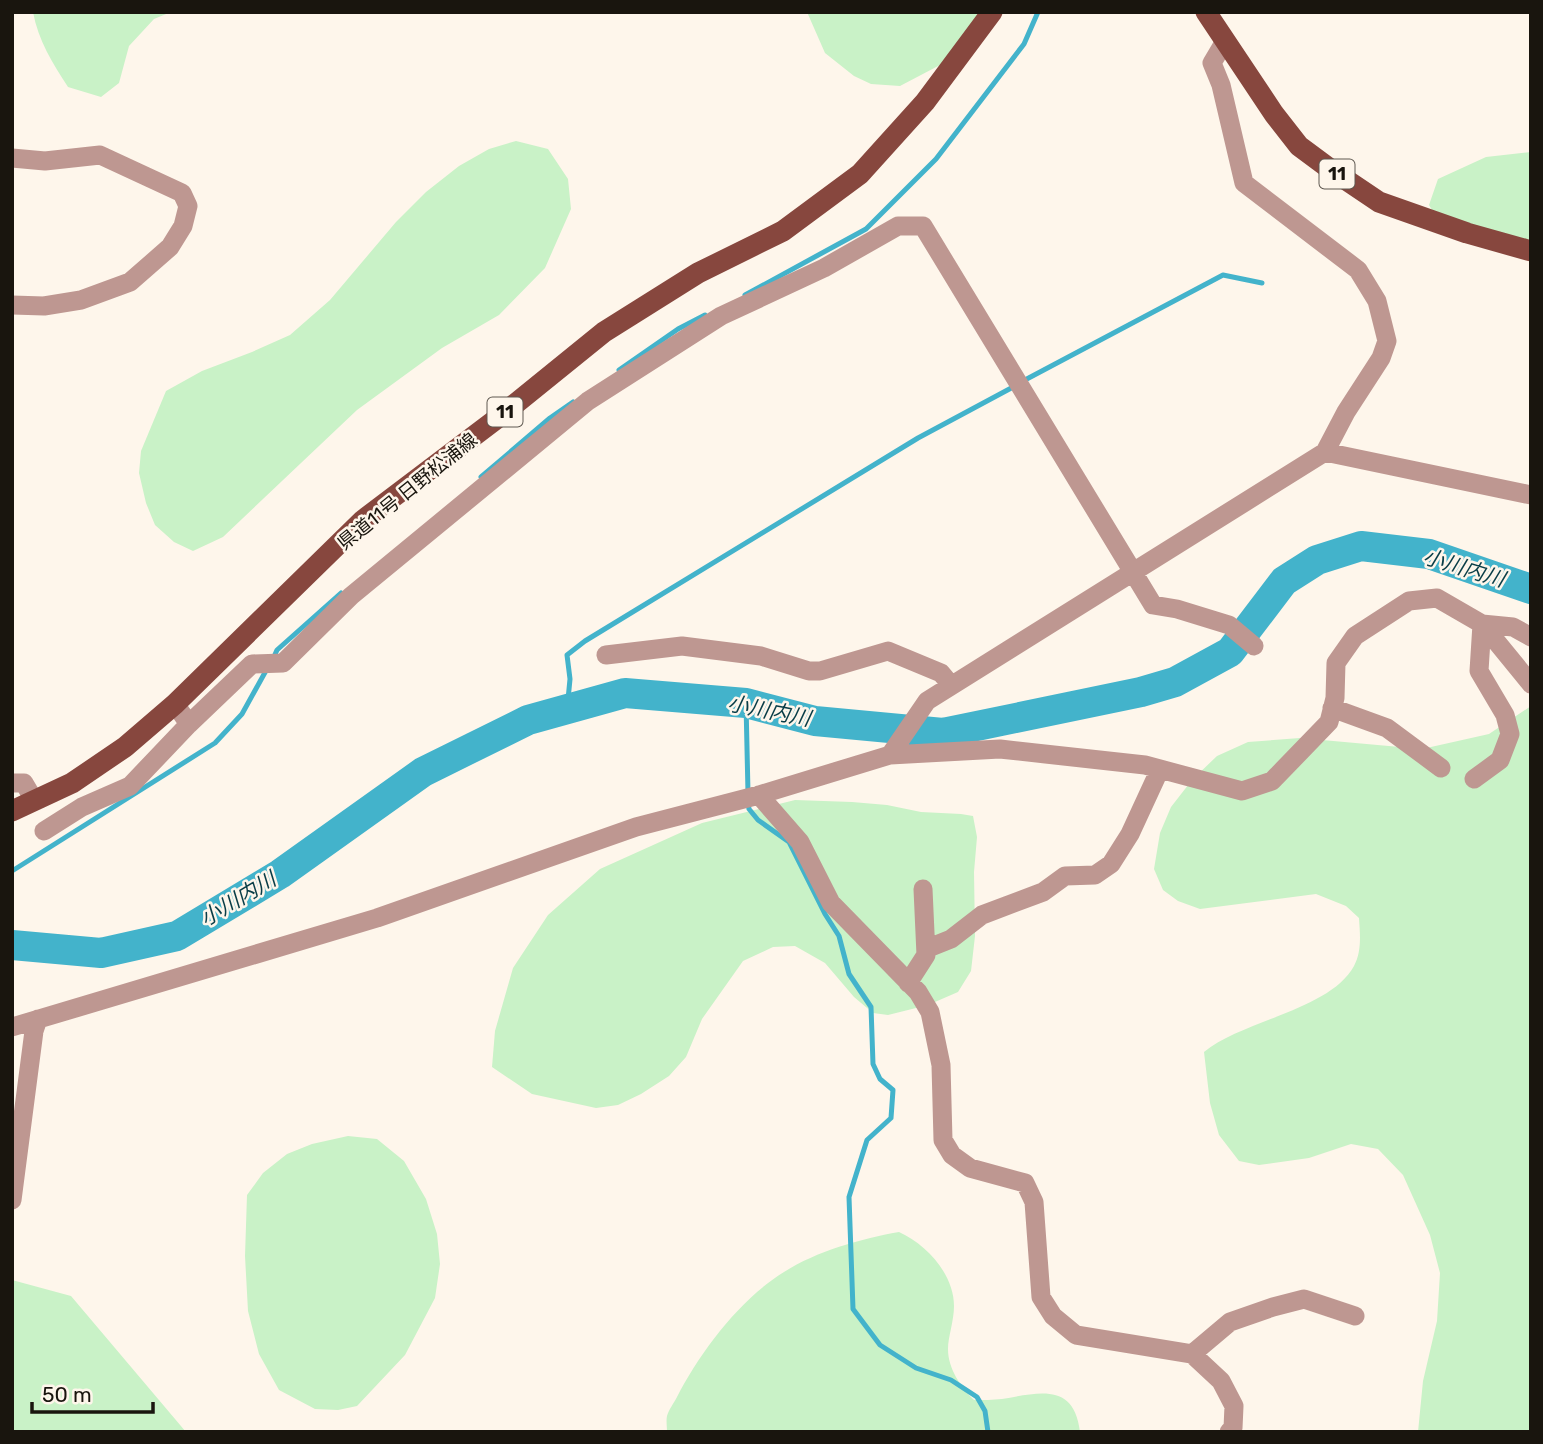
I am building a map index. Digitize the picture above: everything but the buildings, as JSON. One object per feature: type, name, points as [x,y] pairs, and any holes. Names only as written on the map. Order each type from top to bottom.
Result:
[{"type":"main road","name":"県道11号 日野松浦線","points":[[12,811],[72,783],[125,747],[175,704],[363,520],[499,417],[604,332],[698,273],[783,231],[860,174],[925,102],[992,12]]},
{"type":"main road","name":"11","points":[[1210,14],[1274,114],[1299,146],[1330,169],[1379,202],[1467,233],[1531,251]]},
{"type":"street","points":[[890,755],[927,701],[1325,452],[1346,412],[1381,358],[1387,341],[1377,301],[1358,270],[1244,183],[1221,85],[1212,63],[1225,41]]},
{"type":"street","points":[[12,158],[45,161],[100,155],[182,193],[188,206],[183,226],[170,247],[130,282],[81,300],[44,306],[12,305]]},
{"type":"street","points":[[44,831],[82,807],[130,786],[189,724],[253,664],[283,663],[351,596],[588,401],[721,316],[824,268],[898,226],[923,226],[1153,605],[1177,609],[1229,625],[1254,646]]},
{"type":"street","points":[[1325,452],[1531,495]]},
{"type":"street","points":[[12,1027],[377,918],[636,827],[759,795],[890,755],[1000,749],[1145,765],[1242,791],[1272,781],[1329,722],[1335,698],[1336,663],[1355,636],[1409,601],[1437,598],[1482,625],[1531,684]]},
{"type":"street","points":[[1482,625],[1513,627],[1531,637]]},
{"type":"street","points":[[1474,779],[1500,760],[1510,734],[1505,715],[1479,671],[1482,625]]},
{"type":"street","points":[[606,655],[682,646],[761,656],[809,671],[820,671],[888,651],[941,673],[951,685]]},
{"type":"street","points":[[175,704],[189,724]]},
{"type":"street","points":[[1332,708],[1387,728],[1441,768]]},
{"type":"street","points":[[926,949],[951,939],[982,915],[1043,892],[1065,876],[1095,875],[1111,864],[1130,834],[1160,769]]},
{"type":"street","points":[[12,783],[24,783],[34,800]]},
{"type":"street","points":[[759,795],[800,842],[831,903],[908,983],[930,1012],[941,1065],[943,1140],[951,1155],[970,1168],[1025,1183],[1034,1202],[1041,1297],[1053,1315],[1076,1335],[1192,1354],[1221,1381],[1234,1406],[1233,1428],[1229,1432]]},
{"type":"street","points":[[908,983],[926,954],[923,889]]},
{"type":"street","points":[[12,1200],[34,1031],[38,1019]]},
{"type":"street","points":[[1192,1354],[1230,1322],[1304,1299],[1354,1316]]},
{"type":"green space","points":[[33,12],[171,12],[154,19],[129,46],[119,83],[101,97],[68,87],[42,42]]},
{"type":"green space","points":[[807,12],[980,12],[940,65],[900,86],[871,84],[854,76],[825,53]]},
{"type":"green space","points":[[516,141],[548,149],[568,179],[571,209],[545,268],[499,315],[442,348],[357,410],[223,537],[193,551],[174,542],[155,525],[146,503],[139,473],[141,451],[166,391],[202,371],[290,335],[330,300],[396,222],[426,192],[459,166],[489,149]]},
{"type":"green space","points":[[1531,152],[1531,251],[1441,225],[1429,205],[1438,179],[1486,157]]},
{"type":"green space","points":[[1531,706],[1531,1432],[1418,1432],[1423,1381],[1437,1321],[1440,1273],[1430,1235],[1403,1175],[1378,1149],[1351,1144],[1309,1158],[1259,1165],[1239,1161],[1219,1135],[1210,1103],[1204,1052],[1241,1031],[1306,1004],[1342,981],[1354,966],[1358,954],[1359,918],[1346,906],[1316,894],[1200,909],[1178,901],[1163,890],[1154,869],[1160,833],[1171,807],[1192,780],[1217,756],[1248,742],[1300,738],[1422,749],[1489,734]]},
{"type":"green space","points":[[795,800],[887,805],[921,812],[973,816],[977,837],[974,872],[975,936],[971,971],[958,992],[928,1005],[888,1015],[873,1013],[854,997],[825,963],[795,946],[773,947],[743,961],[702,1019],[686,1057],[669,1076],[618,1105],[596,1108],[532,1094],[492,1067],[495,1031],[513,968],[548,915],[600,869],[702,823]]},
{"type":"green space","points":[[348,1136],[377,1139],[404,1161],[426,1199],[437,1234],[440,1264],[435,1298],[405,1355],[357,1406],[338,1410],[315,1409],[279,1390],[259,1354],[248,1311],[245,1256],[247,1195],[263,1173],[287,1154],[312,1144]]},
{"type":"green space","points":[[899,1232],[928,1252],[949,1283],[954,1306],[948,1344],[950,1364],[969,1395],[974,1400],[981,1400],[1053,1394],[1070,1405],[1080,1432],[667,1432],[668,1413],[697,1362],[737,1312],[768,1283],[825,1252]]},
{"type":"green space","points":[[12,1280],[71,1296],[186,1432],[12,1432]]},
{"type":"waterway","points":[[745,295],[866,229],[936,159],[1024,44],[1038,12]]},
{"type":"waterway","points":[[1023,381],[1223,275],[1262,283]]},
{"type":"waterway","points":[[619,370],[678,329],[705,315]]},
{"type":"waterway","points":[[567,710],[570,679],[567,655],[585,641],[918,438],[1015,386]]},
{"type":"waterway","points":[[481,477],[550,418],[573,402]]},
{"type":"waterway","name":"小川内川","points":[[12,945],[101,953],[177,936],[280,874],[423,772],[528,720],[625,693],[746,703],[815,721],[943,733],[1141,692],[1175,682],[1230,652],[1284,581],[1317,560],[1361,546],[1429,554],[1531,589]]},
{"type":"waterway","points":[[273,659],[277,650],[341,593]]},
{"type":"waterway","points":[[12,871],[215,743],[242,714],[268,667]]},
{"type":"waterway","points":[[746,703],[748,793]]},
{"type":"waterway","points":[[748,803],[749,809],[758,820],[789,842],[839,936],[849,974],[871,1007],[873,1064],[880,1079],[893,1090],[891,1118],[867,1140],[849,1197],[853,1309],[880,1345],[916,1368],[951,1380],[977,1397],[985,1411],[988,1432]]}]
